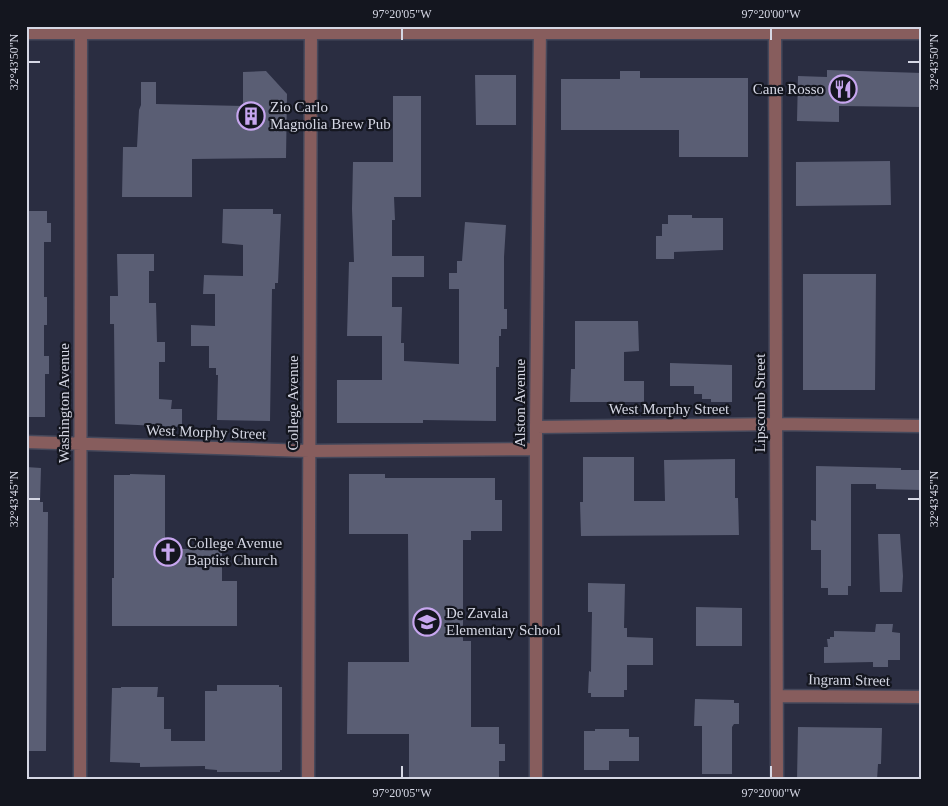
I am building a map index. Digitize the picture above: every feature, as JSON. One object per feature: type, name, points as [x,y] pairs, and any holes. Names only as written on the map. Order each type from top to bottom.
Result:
[{"type":"street","points":[[26,33],[81,30],[775,30],[922,33]]},
{"type":"street","name":"Washington Avenue","points":[[80,780],[81,30]]},
{"type":"street","name":"College Avenue","points":[[308,780],[311,30]]},
{"type":"street","name":"Alston Avenue","points":[[536,780],[536,427],[540,30]]},
{"type":"street","name":"Lipscomb Street","points":[[775,30],[777,780]]},
{"type":"street","name":"West Morphy Street","points":[[536,427],[776,424],[922,426]]},
{"type":"street","name":"West Morphy Street","points":[[26,442],[309,451],[536,449]]},
{"type":"street","name":"Ingram Street","points":[[777,696],[922,697]]},
{"type":"building","points":[[827,70],[922,73],[922,107],[839,106],[839,122],[797,121],[798,76],[827,77]]},
{"type":"building","points":[[266,71],[287,94],[286,158],[192,159],[192,197],[122,197],[123,147],[137,147],[141,82],[156,82],[156,104],[243,106],[243,72]]},
{"type":"building","points":[[620,71],[640,71],[640,78],[748,78],[748,157],[679,157],[679,130],[561,130],[561,79],[620,79]]},
{"type":"building","points":[[475,75],[516,75],[516,125],[476,125]]},
{"type":"building","points":[[393,96],[421,96],[421,197],[394,197],[395,220],[392,220],[392,256],[424,256],[424,277],[392,277],[392,307],[402,307],[401,343],[404,343],[404,361],[459,364],[459,289],[449,289],[449,273],[457,273],[457,261],[462,261],[465,222],[506,225],[504,309],[507,309],[507,329],[501,329],[501,336],[499,336],[499,367],[496,367],[496,421],[423,420],[423,423],[337,423],[337,380],[382,380],[382,336],[347,336],[349,262],[354,262],[353,162],[393,162]]},
{"type":"building","points":[[890,161],[891,205],[796,206],[796,162]]},
{"type":"building","points":[[223,209],[273,209],[273,214],[281,214],[278,283],[275,283],[275,289],[272,289],[270,421],[217,420],[218,375],[216,375],[216,368],[209,368],[209,346],[191,346],[191,325],[215,326],[215,294],[203,294],[204,275],[243,276],[243,245],[222,243]]},
{"type":"building","points":[[26,211],[47,211],[47,223],[51,223],[51,242],[44,242],[44,297],[47,297],[47,325],[44,325],[44,356],[49,356],[49,374],[45,374],[45,417],[26,417]]},
{"type":"building","points":[[668,215],[692,215],[692,218],[723,218],[723,250],[674,252],[674,259],[656,259],[656,236],[662,236],[662,224],[668,224]]},
{"type":"building","points":[[117,254],[154,254],[154,271],[149,271],[149,303],[156,303],[157,342],[165,342],[165,362],[159,362],[159,399],[172,400],[171,409],[182,409],[182,427],[115,424],[114,324],[110,324],[110,296],[118,296]]},
{"type":"building","points":[[803,274],[876,274],[875,390],[803,390]]},
{"type":"building","points":[[575,321],[638,321],[639,351],[624,352],[624,381],[644,381],[644,402],[570,402],[571,369],[575,369]]},
{"type":"building","points":[[670,363],[732,365],[732,402],[711,402],[711,399],[702,399],[702,394],[694,394],[694,386],[670,386]]},
{"type":"building","points":[[583,457],[634,457],[634,501],[665,501],[664,460],[735,459],[735,498],[738,498],[739,535],[581,536],[580,502],[583,502]]},
{"type":"building","points":[[816,466],[922,470],[922,490],[876,489],[876,484],[851,484],[851,586],[848,586],[848,595],[828,595],[828,588],[821,588],[821,550],[811,550],[811,520],[816,521]]},
{"type":"building","points":[[26,467],[41,468],[40,502],[43,502],[43,512],[48,512],[46,751],[26,751]]},
{"type":"building","points":[[349,474],[385,474],[385,478],[495,478],[495,500],[502,500],[502,531],[471,531],[471,540],[463,540],[463,641],[471,641],[471,727],[499,727],[499,744],[505,744],[505,761],[499,761],[499,779],[409,779],[409,734],[347,734],[348,662],[409,662],[408,534],[349,534]]},
{"type":"building","name":"College Avenue Baptist Church","points":[[114,475],[165,475],[165,549],[222,549],[222,581],[237,581],[237,626],[112,626]]},
{"type":"building","points":[[878,534],[900,534],[903,576],[902,592],[880,592]]},
{"type":"building","points":[[588,583],[625,584],[624,628],[627,628],[627,637],[653,638],[653,665],[627,665],[627,690],[624,690],[624,697],[591,697],[591,693],[588,693],[589,671],[591,672],[592,612],[588,612]]},
{"type":"building","points":[[696,607],[742,608],[742,646],[696,646]]},
{"type":"building","points":[[876,624],[893,624],[892,632],[900,633],[900,660],[888,660],[888,667],[873,667],[873,662],[824,663],[824,647],[828,647],[827,639],[834,637],[834,631],[875,632]]},
{"type":"building","points":[[217,685],[279,685],[279,687],[282,687],[282,770],[280,772],[217,772],[217,770],[205,769],[205,766],[140,767],[140,763],[110,762],[112,688],[158,687],[157,697],[164,697],[164,729],[171,729],[171,741],[205,741],[205,691],[217,691]]},
{"type":"building","points":[[695,699],[734,700],[734,703],[739,703],[739,724],[734,724],[732,727],[732,774],[702,774],[702,726],[694,726]]},
{"type":"building","points":[[798,727],[882,728],[881,764],[878,764],[877,780],[797,780]]},
{"type":"building","points":[[595,729],[629,729],[629,737],[639,737],[639,761],[609,761],[609,770],[584,770],[584,731],[595,731]]},
{"type":"place","name":"Cane Rosso","points":[[843,89]]},
{"type":"place","name":"Zio Carlo Magnolia Brew Pub","points":[[251,116]]},
{"type":"place","name":"College Avenue Baptist Church","points":[[168,552]]},
{"type":"place","name":"De Zavala Elementary School","points":[[427,622]]}]
